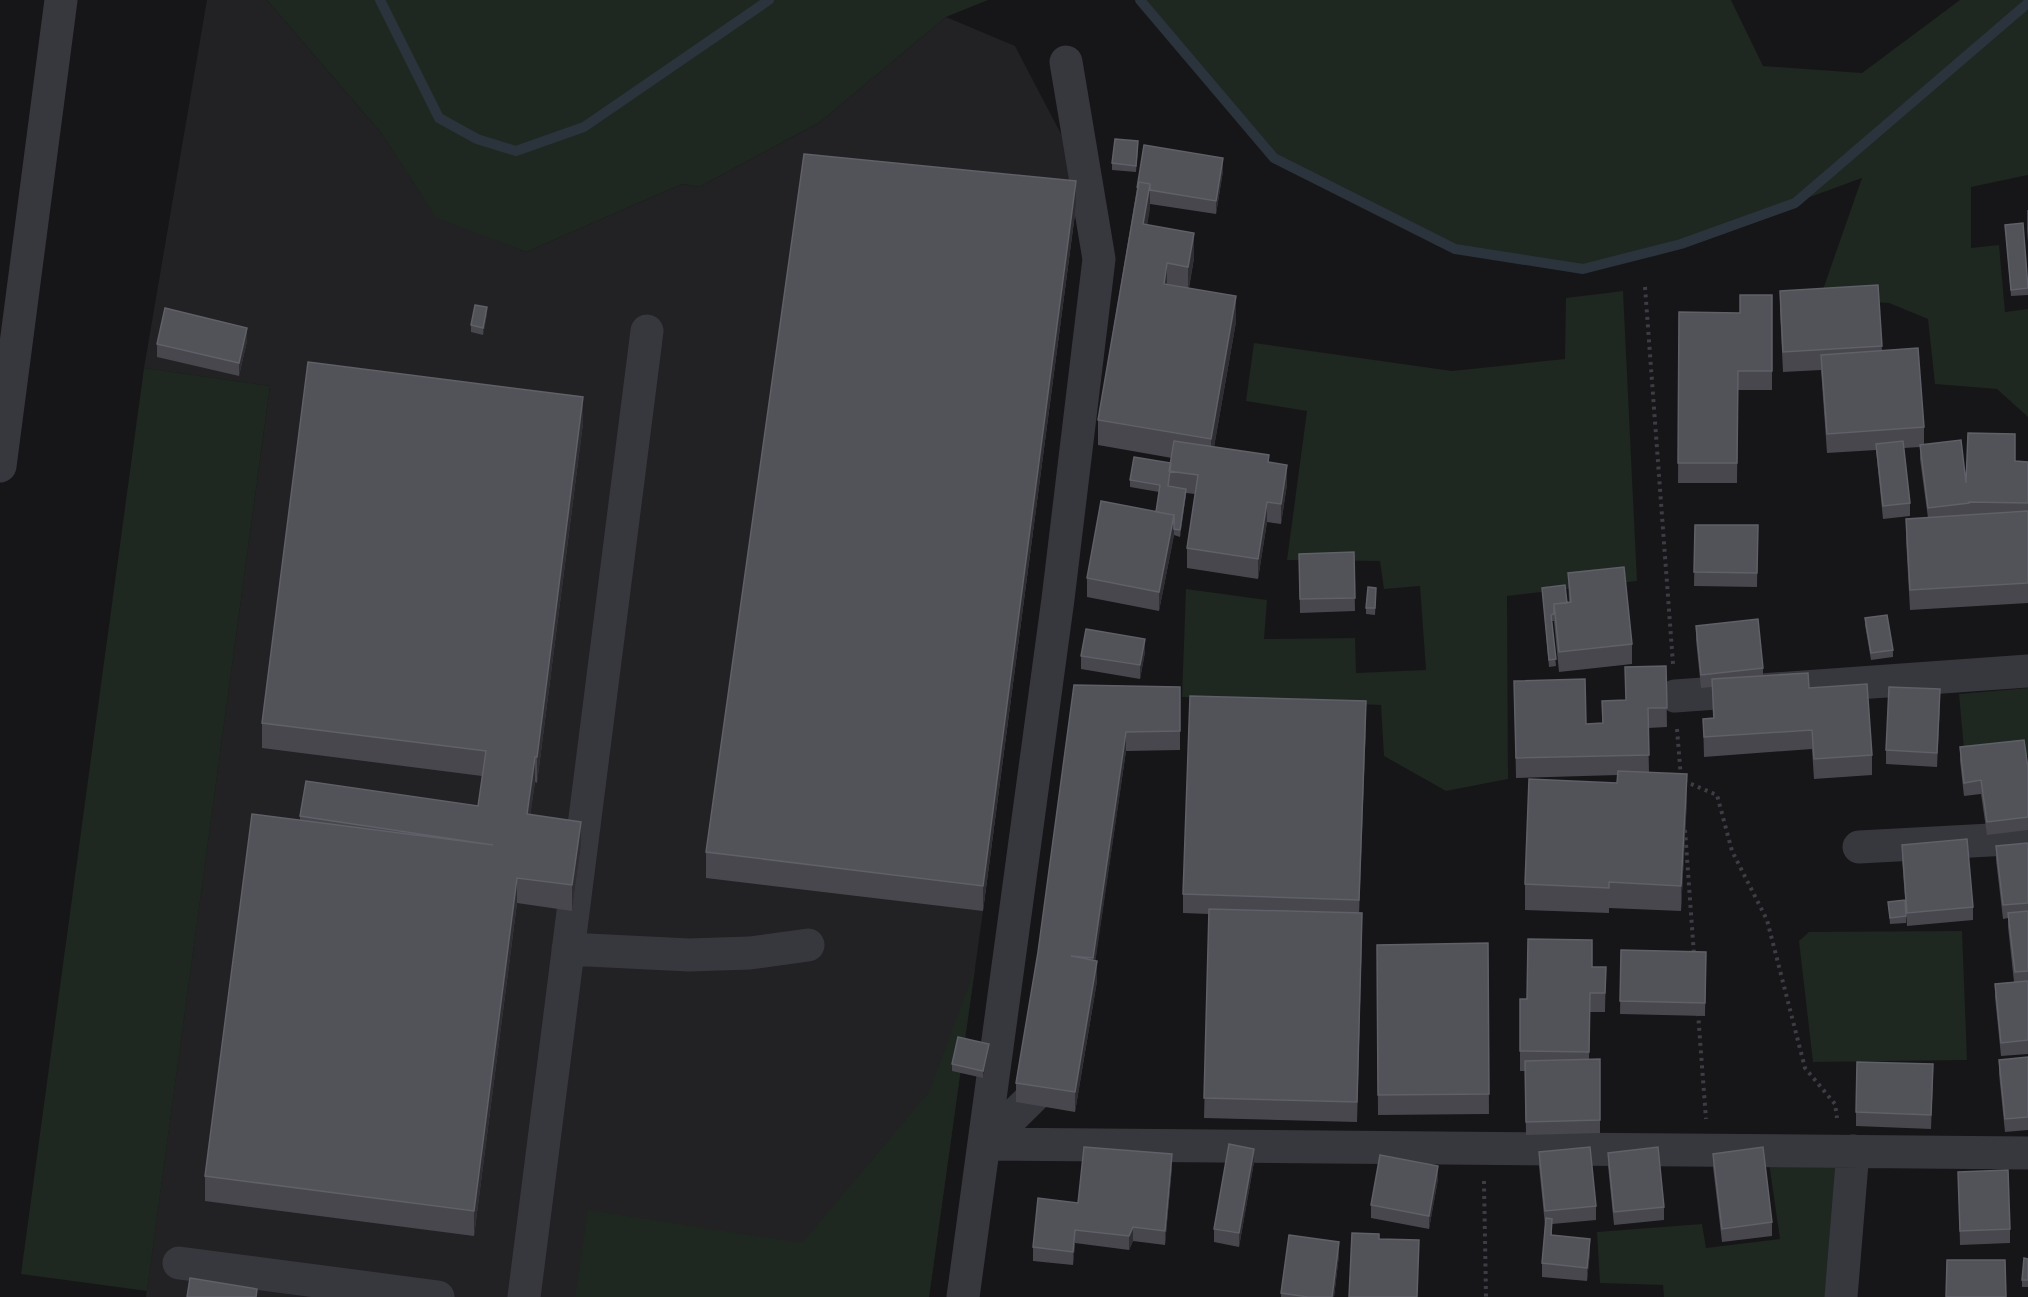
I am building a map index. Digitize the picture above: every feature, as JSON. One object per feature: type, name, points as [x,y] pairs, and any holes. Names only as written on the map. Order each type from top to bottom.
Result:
[{"type":"street","points":[[0,466],[61,0]]},
{"type":"street","points":[[963,1297],[1056,611],[1099,259],[1066,62]]},
{"type":"street","points":[[524,1297],[568,949],[566,878],[647,331]]},
{"type":"street","points":[[1675,696],[2028,671]]},
{"type":"street","points":[[1859,847],[2028,838]]},
{"type":"street","points":[[568,949],[689,955],[750,953],[808,945]]},
{"type":"street","points":[[985,1144],[1049,1081],[1067,1040]]},
{"type":"street","points":[[985,1144],[2028,1153]]},
{"type":"street","points":[[1840,1297],[1847,1151]]},
{"type":"street","points":[[179,1263],[438,1297]]},
{"type":"path","points":[[1681,780],[1717,795],[1732,851],[1767,920],[1805,1068],[1836,1104],[1847,1151]]},
{"type":"path","points":[[1483,1147],[1486,1297]]},
{"type":"shaded area","points":[[207,0],[267,0],[382,134],[436,217],[526,252],[682,184],[699,187],[820,122],[946,17],[1015,46],[1071,153],[1076,206],[983,911],[929,1297],[146,1297],[270,386],[144,368]]},
{"type":"shaded area","points":[[267,0],[988,0],[946,17],[820,122],[699,187],[682,184],[526,252],[436,218],[382,134]]},
{"type":"shaded area","points":[[1140,0],[1731,0],[1763,66],[1862,73],[1960,0],[2028,0],[2028,175],[1971,187],[1971,248],[1999,245],[2005,312],[2028,309],[2028,417],[1997,389],[1935,384],[1928,319],[1889,303],[1820,298],[1862,178],[1681,244],[1583,269],[1455,249],[1274,158]]},
{"type":"shaded area","points":[[1623,291],[1637,581],[1507,596],[1508,779],[1446,791],[1384,756],[1381,705],[1182,697],[1186,589],[1267,600],[1264,639],[1355,638],[1356,673],[1426,670],[1420,586],[1384,589],[1380,561],[1287,560],[1307,411],[1246,401],[1254,343],[1452,371],[1565,359],[1566,298]]},
{"type":"shaded area","points":[[144,368],[270,386],[147,1291],[21,1274]]},
{"type":"shaded area","points":[[2028,688],[2028,756],[1965,761],[1959,694]]},
{"type":"shaded area","points":[[1962,931],[1967,1060],[1813,1062],[1799,941],[1809,932]]},
{"type":"shaded area","points":[[975,968],[929,1297],[575,1297],[588,1210],[802,1243],[929,1092]]},
{"type":"shaded area","points":[[1769,1163],[1841,1164],[1829,1297],[1664,1297],[1663,1285],[1600,1283],[1597,1232],[1702,1224],[1706,1248],[1780,1239]]},
{"type":"building","points":[[1115,139],[1138,141],[1136,166],[1112,163]]},
{"type":"building","points":[[1144,145],[1223,158],[1216,201],[1150,190],[1150,184],[1139,182],[1137,188]]},
{"type":"building","points":[[804,154],[1076,181],[983,886],[706,852]]},
{"type":"building","points":[[1139,182],[1150,184],[1143,224],[1194,233],[1188,267],[1167,263],[1164,284],[1236,296],[1211,439],[1098,420]]},
{"type":"building","points":[[2023,223],[2028,288],[2011,290],[2005,225]]},
{"type":"building","points":[[1878,285],[1882,346],[1783,352],[1780,291]]},
{"type":"building","points":[[1740,295],[1772,295],[1772,371],[1738,371],[1737,463],[1678,463],[1679,312],[1740,313]]},
{"type":"building","points":[[475,305],[487,307],[483,328],[471,325]]},
{"type":"building","points":[[165,308],[247,328],[239,363],[157,344]]},
{"type":"building","points":[[1918,348],[1924,427],[1827,434],[1821,355]]},
{"type":"building","points":[[308,362],[583,397],[537,757],[535,757],[527,814],[581,822],[572,885],[517,878],[474,1211],[205,1176],[252,814],[493,845],[300,816],[306,781],[478,806],[486,751],[262,723]]},
{"type":"building","points":[[1968,433],[2015,434],[2015,461],[2028,462],[2028,503],[1969,502],[1928,508],[1920,445],[1961,440],[1966,483]]},
{"type":"building","points":[[1174,441],[1269,455],[1268,462],[1287,465],[1281,504],[1267,502],[1258,559],[1187,548],[1198,475],[1169,471]]},
{"type":"building","points":[[1903,441],[1910,503],[1883,506],[1876,444]]},
{"type":"building","points":[[1134,457],[1171,463],[1168,486],[1186,489],[1180,530],[1174,529],[1174,515],[1156,512],[1160,485],[1130,480]]},
{"type":"building","points":[[1101,501],[1174,515],[1159,592],[1087,578]]},
{"type":"building","points":[[2028,511],[2028,583],[1910,590],[1906,519]]},
{"type":"building","points":[[1695,525],[1758,525],[1757,573],[1694,572]]},
{"type":"building","points":[[1354,552],[1355,598],[1300,599],[1299,554]]},
{"type":"building","points":[[1624,567],[1632,644],[1559,652],[1554,604],[1571,602],[1568,573]]},
{"type":"building","points":[[1565,585],[1567,603],[1554,604],[1554,614],[1551,615],[1556,659],[1549,660],[1542,588]]},
{"type":"building","points":[[1368,587],[1376,588],[1375,608],[1366,608]]},
{"type":"building","points":[[1887,615],[1893,650],[1871,653],[1865,618]]},
{"type":"building","points":[[1758,619],[1763,668],[1701,675],[1696,626]]},
{"type":"building","points":[[1086,629],[1145,639],[1140,665],[1081,656]]},
{"type":"building","points":[[1666,666],[1667,708],[1648,708],[1649,755],[1516,758],[1514,681],[1585,679],[1586,724],[1603,723],[1602,701],[1626,700],[1625,667]]},
{"type":"building","points":[[1808,673],[1809,688],[1867,684],[1872,755],[1814,759],[1812,730],[1704,737],[1703,719],[1714,718],[1712,679]]},
{"type":"building","points":[[1074,685],[1180,687],[1180,731],[1126,732],[1093,958],[1071,956],[1097,961],[1075,1092],[1016,1083],[1038,952]]},
{"type":"building","points":[[1889,687],[1940,689],[1937,753],[1886,750]]},
{"type":"building","points":[[1190,696],[1366,701],[1359,900],[1183,894]]},
{"type":"building","points":[[2024,740],[2028,768],[2028,817],[1987,822],[1981,780],[1964,783],[1960,747]]},
{"type":"building","points":[[1618,771],[1687,774],[1681,886],[1609,882],[1609,888],[1525,884],[1529,779],[1617,783]]},
{"type":"building","points":[[1967,839],[1973,907],[1907,913],[1902,845]]},
{"type":"building","points":[[2028,843],[2028,903],[2003,905],[1996,846]]},
{"type":"building","points":[[1905,900],[1906,916],[1890,918],[1888,902]]},
{"type":"building","points":[[1209,909],[1362,913],[1357,1102],[1204,1098]]},
{"type":"building","points":[[2028,911],[2028,971],[2015,972],[2008,913]]},
{"type":"building","points":[[1528,939],[1592,940],[1592,967],[1606,967],[1605,993],[1590,993],[1589,1052],[1520,1051],[1520,999],[1527,999]]},
{"type":"building","points":[[1488,943],[1489,1094],[1378,1095],[1377,945]]},
{"type":"building","points":[[1621,950],[1706,952],[1705,1003],[1620,1001]]},
{"type":"building","points":[[2028,981],[2028,1040],[2001,1043],[1995,984]]},
{"type":"building","points":[[958,1037],[989,1044],[983,1071],[952,1064]]},
{"type":"building","points":[[2028,1057],[2028,1117],[2005,1119],[1999,1060]]},
{"type":"building","points":[[1600,1059],[1600,1120],[1526,1122],[1525,1061]]},
{"type":"building","points":[[1857,1062],[1933,1064],[1931,1115],[1856,1112]]},
{"type":"building","points":[[1229,1144],[1254,1149],[1239,1233],[1214,1229]]},
{"type":"building","points":[[1084,1147],[1172,1154],[1165,1231],[1133,1227],[1129,1236],[1075,1230],[1073,1252],[1033,1247],[1038,1198],[1078,1203]]},
{"type":"building","points":[[1590,1147],[1596,1206],[1545,1211],[1539,1152]]},
{"type":"building","points":[[1658,1147],[1664,1207],[1614,1212],[1608,1153]]},
{"type":"building","points":[[1763,1147],[1772,1222],[1722,1229],[1713,1154]]},
{"type":"building","points":[[1380,1155],[1438,1166],[1429,1216],[1371,1205]]},
{"type":"building","points":[[2008,1170],[2010,1229],[1960,1231],[1958,1172]]},
{"type":"building","points":[[1546,1218],[1552,1219],[1551,1235],[1590,1239],[1587,1268],[1542,1263]]},
{"type":"building","points":[[1352,1233],[1379,1234],[1379,1239],[1419,1240],[1417,1297],[1349,1297]]},
{"type":"building","points":[[1289,1235],[1339,1242],[1332,1297],[1308,1297],[1281,1293]]},
{"type":"building","points":[[2024,1258],[2028,1259],[2028,1280],[2022,1280]]},
{"type":"building","points":[[1947,1260],[2005,1260],[2006,1297],[1946,1297]]},
{"type":"building","points":[[190,1278],[257,1289],[256,1297],[187,1297]]},
{"type":"waterway","points":[[380,0],[439,118],[477,139],[516,151],[584,127],[769,0]]},
{"type":"waterway","points":[[1140,0],[1274,158],[1455,249],[1583,269],[1681,244],[1795,203],[2028,3]]}]
